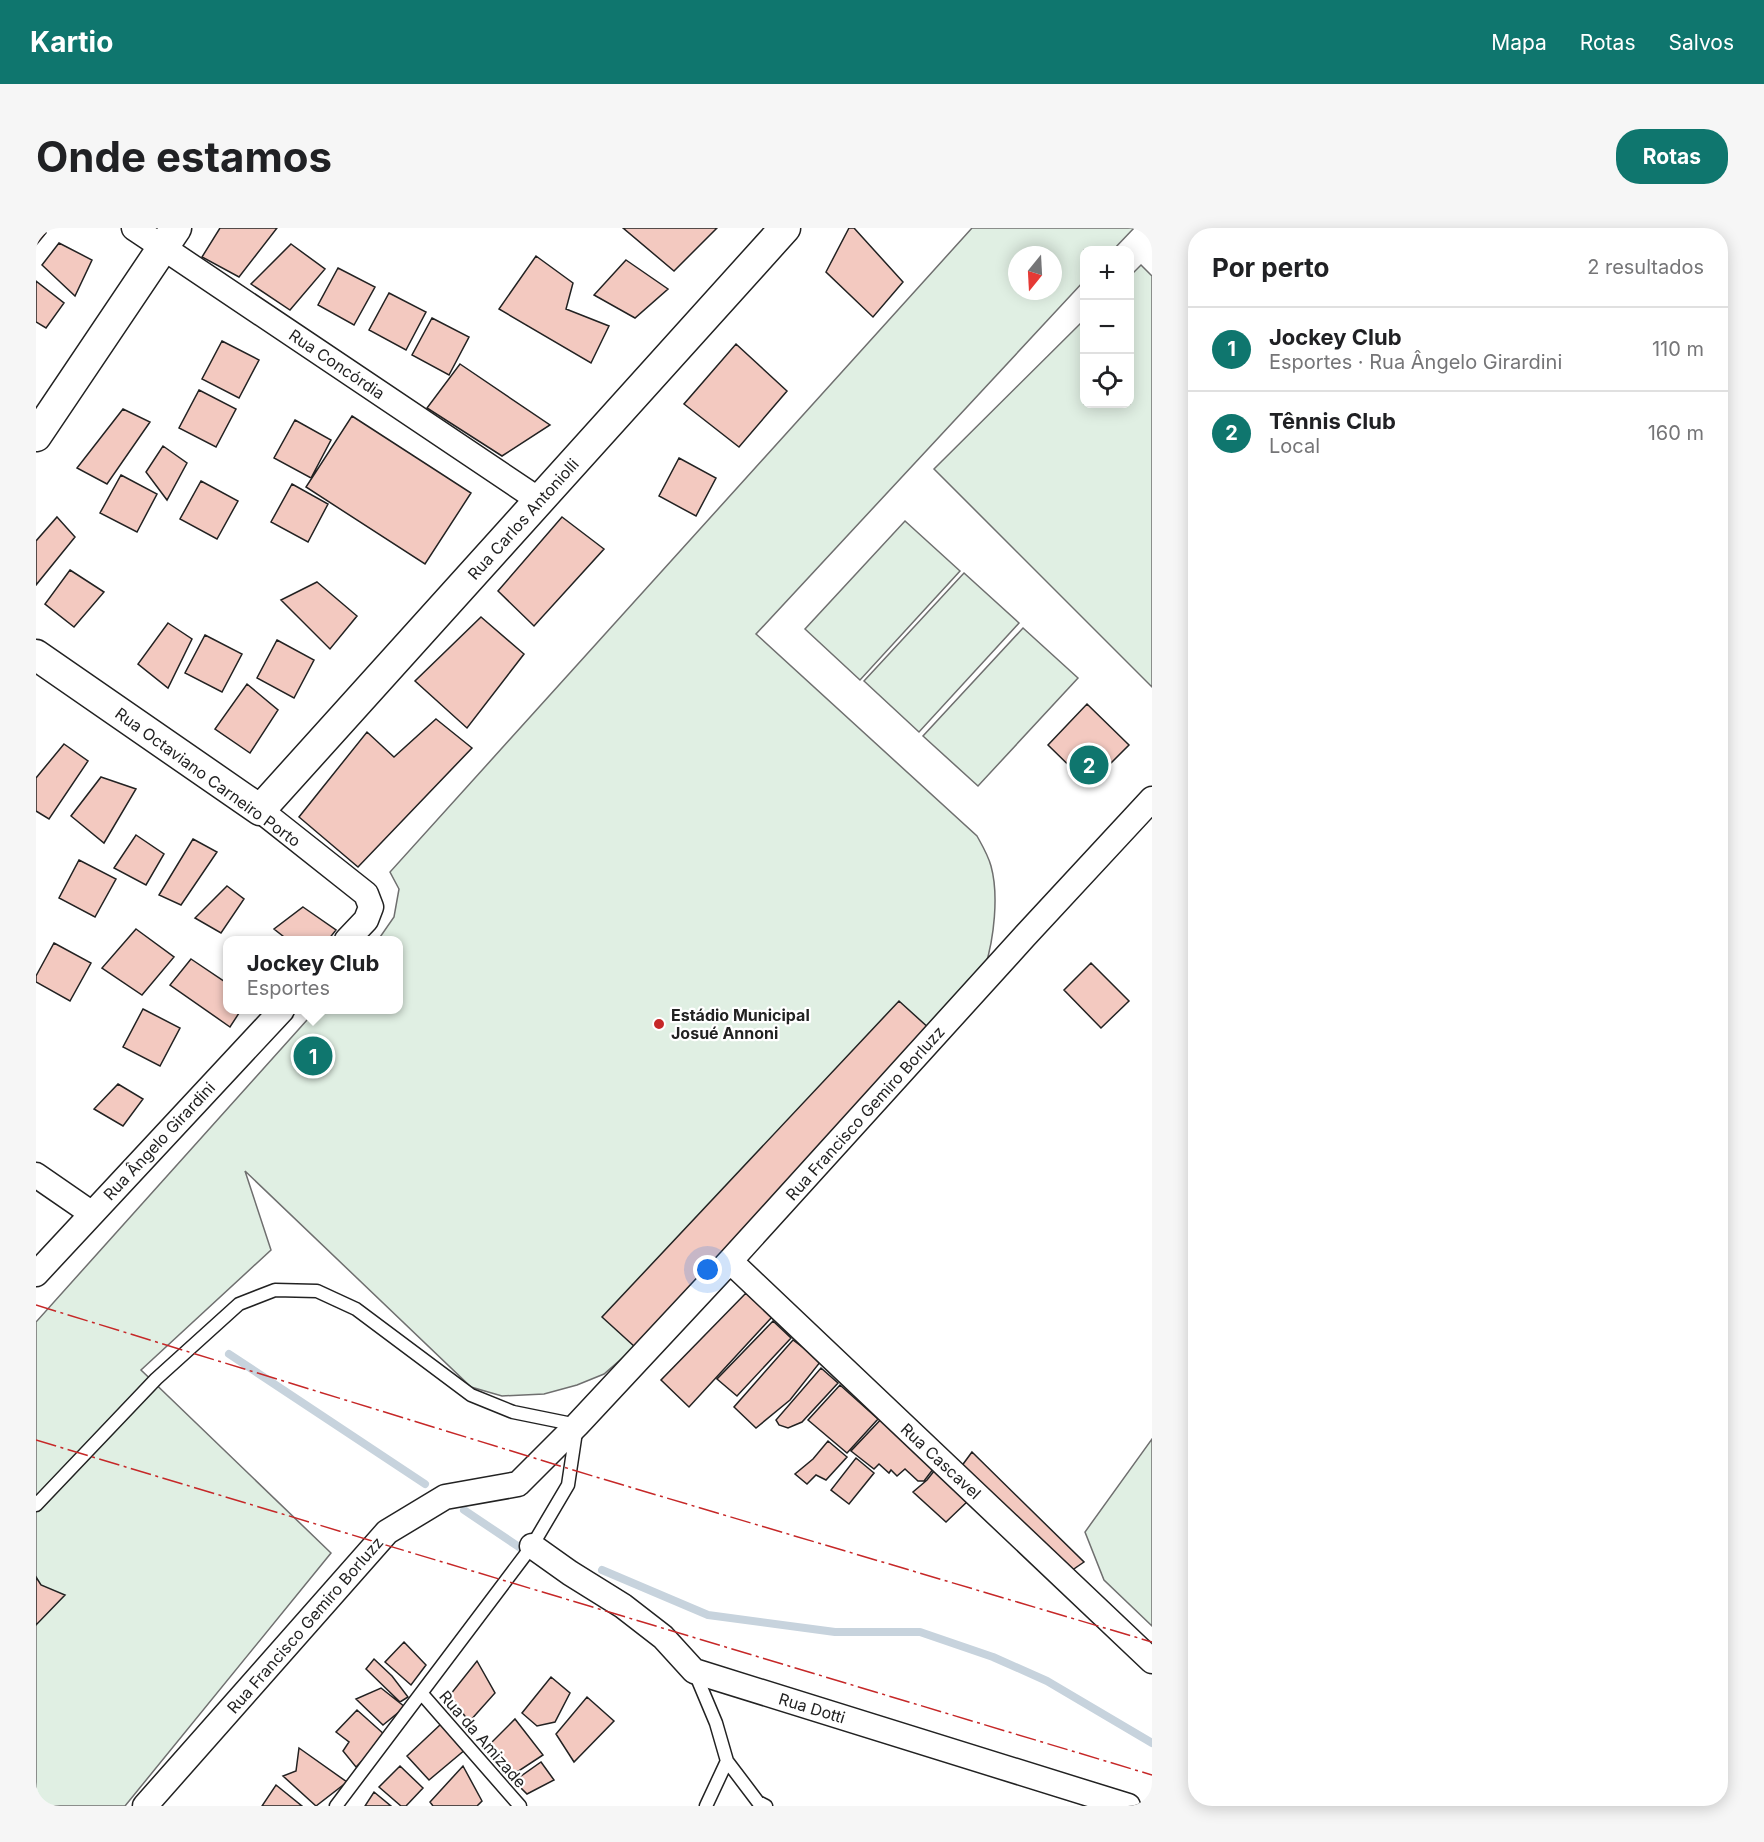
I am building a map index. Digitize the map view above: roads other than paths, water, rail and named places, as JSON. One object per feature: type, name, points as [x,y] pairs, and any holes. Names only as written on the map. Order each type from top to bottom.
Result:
[{"type":"street","name":"Rua Concórdia","points":[[134,228],[169,238],[539,500]]},
{"type":"street","name":"Rua Carlos Antoniolli","points":[[260,810],[785,228]]},
{"type":"street","points":[[36,436],[169,238]]},
{"type":"street","name":"Rua Octaviano Carneiro Porto","points":[[36,655],[260,810],[366,894],[371,907],[366,920],[351,936]]},
{"type":"street","name":"Rua Francisco Gemiro Borluzz","points":[[145,1806],[387,1532],[445,1497],[518,1484],[577,1425],[1152,799]]},
{"type":"street","name":"Rua Ângelo Girardini","points":[[36,1274],[278,1014]]},
{"type":"street","points":[[36,1175],[91,1213]]},
{"type":"street","name":"Rua Cascavel","points":[[730,1261],[1152,1661]]},
{"type":"street","points":[[532,1545],[570,1573],[631,1612],[663,1637],[694,1671]]},
{"type":"street","name":"Rua Dotti","points":[[694,1671],[1128,1806]]},
{"type":"lane","points":[[36,1505],[172,1364],[239,1304],[275,1290],[317,1291],[356,1309],[471,1395],[513,1412],[577,1425],[568,1485],[532,1545],[336,1806]]},
{"type":"lane","points":[[694,1671],[716,1723],[727,1761],[760,1805]]},
{"type":"lane","name":"Rua da Amizade","points":[[422,1694],[520,1806]]},
{"type":"lane","points":[[706,1806],[727,1761]]},
{"type":"waterway","points":[[229,1354],[425,1484]]},
{"type":"waterway","points":[[464,1510],[525,1551]]},
{"type":"waterway","points":[[602,1570],[708,1615],[835,1632],[920,1632],[993,1657],[1047,1681],[1152,1743]]},
{"type":"place","name":"Tênnis Club","points":[[1089,765]]},
{"type":"place","name":"Estádio Municipal Josué Annoni","points":[[659,1024]]},
{"type":"place","name":"Jockey Club","points":[[313,1056]]}]
